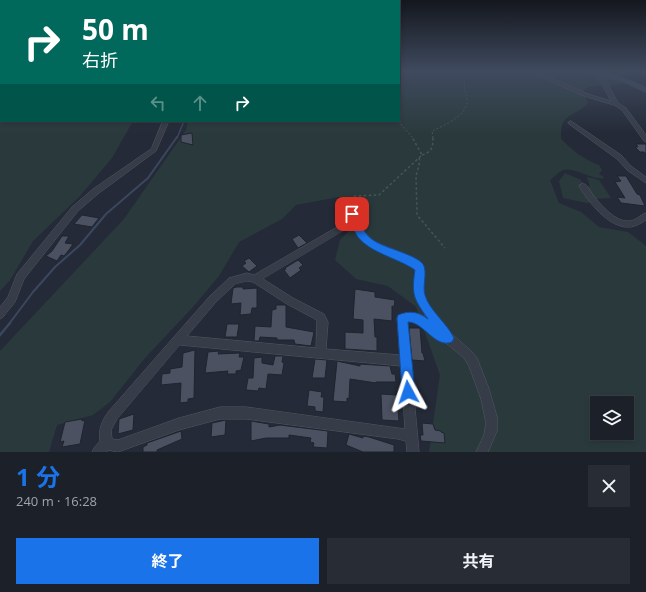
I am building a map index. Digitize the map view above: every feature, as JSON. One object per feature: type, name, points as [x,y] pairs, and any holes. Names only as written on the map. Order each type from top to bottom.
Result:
[{"type":"street","points":[[580,92],[616,104],[624,109],[646,140]]},
{"type":"street","points":[[609,92],[616,104]]},
{"type":"street","points":[[0,314],[12,299],[20,277],[75,209],[96,191],[154,150],[166,122]]},
{"type":"street","points":[[571,122],[620,157],[629,168],[646,181]]},
{"type":"street","points":[[584,186],[595,203],[614,219],[622,223],[631,224],[646,216]]},
{"type":"street","points":[[351,206],[352,214],[360,233],[369,243],[401,257],[419,267],[418,287],[420,298],[448,338],[473,361],[491,414],[491,431],[482,452]]},
{"type":"street","points":[[255,279],[355,220]]},
{"type":"street","points":[[321,354],[323,319],[278,294],[255,279],[247,277],[232,281],[212,300],[110,419],[105,428],[107,443],[112,446],[118,446],[179,424],[220,413],[246,413],[412,436]]},
{"type":"street","points":[[413,452],[402,321],[404,317],[418,318],[442,337],[448,338]]},
{"type":"street","points":[[178,340],[406,362]]},
{"type":"street","points":[[98,452],[107,443]]},
{"type":"path","points":[[351,206],[350,200],[353,196],[379,195],[422,155],[429,153],[432,150],[434,138],[432,131],[451,123],[466,107],[467,101],[465,92]]},
{"type":"path","points":[[399,122],[407,128],[410,136],[421,151],[422,155]]},
{"type":"path","points":[[419,158],[420,162],[416,176],[417,215],[445,248]]},
{"type":"shaded area","points":[[400,92],[583,92],[588,103],[568,116],[565,120],[561,130],[561,139],[578,154],[599,165],[602,170],[599,174],[605,178],[595,178],[574,170],[563,170],[550,180],[559,203],[581,212],[599,227],[628,232],[646,246],[646,452],[429,452],[440,375],[416,307],[388,286],[356,279],[335,260],[340,240],[362,218],[358,198],[339,197],[296,205],[282,219],[239,242],[219,276],[193,307],[145,358],[110,402],[93,415],[57,425],[49,452],[0,452],[0,351],[124,219],[186,130],[188,122],[400,122]]},
{"type":"shaded area","points":[[0,122],[132,122],[112,158],[80,196],[33,241],[10,280],[0,291]]},
{"type":"shaded area","points":[[565,173],[581,180],[582,186],[592,202],[587,203],[563,198],[559,181]]},
{"type":"shaded area","points":[[588,177],[599,180],[611,198],[592,199],[587,187],[590,186]]},
{"type":"building","points":[[192,133],[193,145],[181,142],[181,135]]},
{"type":"building","points":[[636,144],[646,144],[646,154],[644,152],[640,152],[635,147],[638,147]]},
{"type":"building","points":[[617,176],[626,176],[637,194],[640,195],[645,206],[621,203],[617,197],[625,198],[615,182],[621,181]]},
{"type":"building","points":[[82,215],[99,218],[92,227],[74,224]]},
{"type":"building","points":[[299,235],[307,243],[298,248],[292,239]]},
{"type":"building","points":[[62,236],[69,236],[65,243],[73,244],[69,250],[64,256],[61,255],[57,261],[46,256],[52,251]]},
{"type":"building","points":[[249,258],[257,266],[249,272],[242,266],[246,263],[244,261]]},
{"type":"building","points":[[298,260],[303,265],[299,268],[301,270],[290,278],[284,270]]},
{"type":"building","points":[[243,287],[243,289],[257,288],[257,308],[252,308],[251,314],[240,315],[241,303],[231,304],[233,288]]},
{"type":"building","points":[[355,289],[375,292],[375,297],[395,300],[394,307],[392,306],[392,321],[374,319],[375,337],[377,337],[377,351],[345,349],[345,332],[363,333],[363,320],[353,319]]},
{"type":"building","points":[[276,305],[286,305],[286,327],[314,332],[311,346],[295,344],[294,340],[277,340],[277,338],[260,337],[259,341],[254,341],[255,326],[271,327],[272,310],[276,309]]},
{"type":"building","points":[[227,324],[239,324],[237,337],[225,337]]},
{"type":"building","points":[[409,328],[420,328],[422,353],[425,361],[412,360]]},
{"type":"building","points":[[195,350],[194,398],[188,399],[188,402],[180,403],[181,383],[161,385],[162,374],[170,373],[170,369],[182,367],[183,353]]},
{"type":"building","points":[[219,351],[218,354],[240,353],[239,357],[244,357],[241,370],[236,371],[236,374],[227,374],[228,371],[205,373],[208,352]]},
{"type":"building","points":[[275,356],[283,356],[282,362],[284,363],[282,375],[268,374],[266,389],[259,388],[258,391],[246,390],[248,378],[253,378],[254,358],[262,357],[262,363],[273,365]]},
{"type":"building","points":[[315,359],[327,360],[325,378],[312,378]]},
{"type":"building","points":[[337,361],[360,366],[360,364],[390,366],[392,374],[395,374],[396,382],[376,383],[350,379],[349,399],[347,398],[347,402],[333,401]]},
{"type":"building","points":[[309,390],[322,392],[321,397],[324,397],[323,412],[315,411],[315,407],[307,406]]},
{"type":"building","points":[[381,394],[397,395],[399,421],[382,420]]},
{"type":"building","points":[[134,414],[133,430],[118,434],[119,419]]},
{"type":"building","points":[[82,419],[82,421],[85,420],[80,444],[62,447],[64,441],[60,442],[65,422]]},
{"type":"building","points":[[226,420],[225,435],[211,437],[212,423]]},
{"type":"building","points":[[251,421],[269,424],[269,427],[280,425],[328,431],[327,448],[313,447],[314,443],[310,442],[311,438],[289,435],[289,438],[266,438],[251,441]]},
{"type":"building","points":[[422,423],[433,424],[435,430],[444,433],[445,443],[421,441],[420,435],[423,435]]},
{"type":"building","points":[[181,431],[182,439],[157,450],[157,452],[143,452],[143,447],[147,445],[147,443]]},
{"type":"building","points":[[349,434],[363,438],[363,436],[369,437],[394,445],[394,452],[363,452],[346,445]]},
{"type":"waterway","points":[[177,138],[184,122]]},
{"type":"waterway","points":[[9,324],[33,292],[55,267],[80,245],[106,214],[148,178],[177,137]]},
{"type":"waterway","points":[[0,335],[10,323]]},
{"type":"route","points":[[352,214],[360,233],[369,243],[401,257],[419,267],[418,292],[420,298],[448,338],[442,337],[418,318],[402,318],[408,392]]}]
